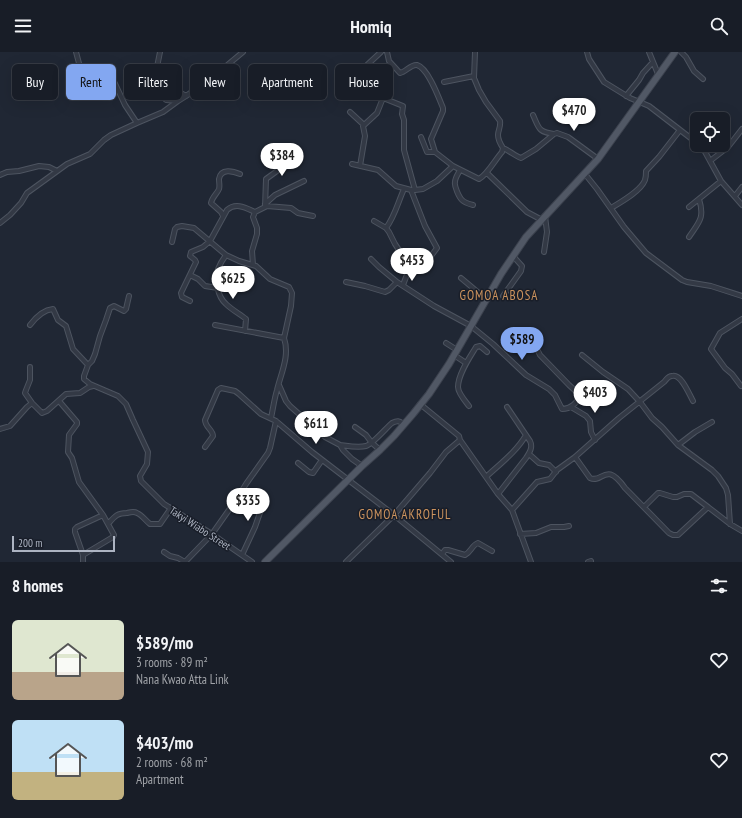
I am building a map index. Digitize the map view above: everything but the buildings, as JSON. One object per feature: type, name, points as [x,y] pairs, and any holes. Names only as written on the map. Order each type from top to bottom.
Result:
[{"type":"main road","points":[[265,562],[380,450],[404,424],[435,385],[501,274],[526,237],[598,159],[675,52]]},
{"type":"street","points":[[76,52],[80,68],[83,73],[111,74],[125,104],[137,123]]},
{"type":"street","points":[[160,52],[157,67],[159,71],[173,88],[186,96]]},
{"type":"street","points":[[0,223],[10,215],[27,193],[69,162],[90,154],[109,137],[163,112],[213,77],[244,52]]},
{"type":"street","points":[[368,64],[381,52]]},
{"type":"street","points":[[387,52],[389,61],[400,73],[412,66],[417,65],[422,68],[434,85],[443,108],[431,139],[435,152],[453,166],[478,179],[487,173],[503,148]]},
{"type":"street","points":[[475,52],[474,76],[479,90],[500,121],[501,124],[498,135],[503,148],[518,158],[521,158],[536,149],[554,134]]},
{"type":"street","points":[[587,52],[589,59],[604,82],[626,96],[649,106],[690,138]]},
{"type":"street","points":[[649,52],[658,74]]},
{"type":"street","points":[[681,52],[686,57],[694,71],[703,78]]},
{"type":"street","points":[[626,96],[653,62]]},
{"type":"street","points":[[444,82],[474,76]]},
{"type":"street","points":[[166,100],[178,101]]},
{"type":"street","points":[[364,125],[377,113],[382,100]]},
{"type":"street","points":[[388,100],[403,106],[404,150],[413,190],[425,226],[437,248],[431,256],[426,253],[422,253],[409,270],[403,285]]},
{"type":"street","points":[[350,112],[364,125],[366,136],[360,166]]},
{"type":"street","points":[[533,115],[542,132],[554,134],[557,132],[568,137],[598,159]]},
{"type":"street","points":[[710,161],[728,147],[742,129]]},
{"type":"street","points":[[611,208],[624,200],[642,185],[646,178],[646,171],[680,130]]},
{"type":"street","points":[[421,137],[427,152],[435,152]]},
{"type":"street","points":[[265,205],[266,179],[279,168],[272,149]]},
{"type":"street","points":[[704,152],[721,181],[742,205]]},
{"type":"street","points":[[352,164],[378,170],[393,185],[404,189],[413,190],[423,189],[436,181],[453,166]]},
{"type":"street","points":[[0,175],[7,172],[19,171],[39,166],[46,166],[58,171]]},
{"type":"street","points":[[460,170],[455,180],[455,187],[461,200],[473,205]]},
{"type":"street","points":[[223,216],[221,212],[211,203],[219,188],[220,178],[226,171],[233,171],[240,174]]},
{"type":"street","points":[[487,173],[527,212],[543,218],[547,232],[544,252]]},
{"type":"street","points":[[585,174],[624,227],[646,253],[682,280],[711,286],[742,296]]},
{"type":"street","points":[[254,265],[252,251],[257,234],[253,217],[255,212],[275,195],[304,181]]},
{"type":"street","points":[[689,207],[721,181]]},
{"type":"street","points":[[734,196],[742,187]]},
{"type":"street","points":[[386,228],[392,220],[404,189]]},
{"type":"street","points":[[689,237],[701,218],[702,210],[699,199]]},
{"type":"street","points":[[265,205],[290,208],[298,213],[313,216]]},
{"type":"street","points":[[190,301],[182,297],[181,293],[196,262],[191,257],[190,254],[192,251],[203,247],[210,241],[229,207],[236,206],[255,212]]},
{"type":"street","points":[[374,221],[386,228],[401,253],[414,263]]},
{"type":"street","points":[[172,242],[175,229],[180,226],[194,228],[226,255],[239,261],[254,265],[270,279],[287,286],[291,290],[291,306],[284,338],[286,356],[271,418]]},
{"type":"street","points":[[226,255],[218,271],[217,284],[224,303],[246,319],[245,331]]},
{"type":"street","points":[[503,296],[521,271],[522,266],[513,256]]},
{"type":"street","points":[[370,259],[397,282],[434,306],[471,326],[494,344],[526,375],[549,389],[555,395],[562,408],[564,409],[571,407],[581,396],[592,388]]},
{"type":"street","points":[[190,275],[198,279],[205,286],[218,288]]},
{"type":"street","points":[[461,278],[486,299]]},
{"type":"street","points":[[346,282],[384,292],[389,290],[397,282]]},
{"type":"street","points":[[94,386],[84,378],[88,365],[92,361],[95,354],[110,308],[114,306],[124,311],[126,309],[129,296]]},
{"type":"street","points":[[30,324],[38,314],[53,309],[58,320],[66,326],[73,349],[88,365]]},
{"type":"street","points":[[741,386],[711,349],[720,333],[742,319]]},
{"type":"street","points":[[215,325],[284,338]]},
{"type":"street","points":[[531,338],[540,355],[581,396]]},
{"type":"street","points":[[446,343],[466,362]]},
{"type":"street","points":[[469,406],[458,387],[460,378],[466,362],[477,346],[480,346],[487,352]]},
{"type":"street","points":[[582,355],[628,389],[652,418],[678,445],[718,476],[728,495],[730,524]]},
{"type":"street","points":[[30,367],[30,380],[25,393],[42,413],[47,411],[66,394],[80,393],[89,387],[94,386]]},
{"type":"street","points":[[512,510],[537,482],[550,479],[556,472],[672,375],[680,378],[693,401]]},
{"type":"street","points":[[278,385],[288,404],[325,437],[340,445],[369,446],[392,422],[399,420],[404,424]]},
{"type":"street","name":"Takyi Wiabo Street","points":[[94,386],[118,396],[126,404],[148,451],[147,462],[140,479],[159,500],[252,562]]},
{"type":"street","points":[[204,447],[213,436],[205,423],[205,420],[218,390],[220,388],[237,392],[262,414],[276,421],[322,460],[394,515],[451,562]]},
{"type":"street","points":[[59,401],[77,422],[69,435],[68,450],[79,482],[103,515],[114,534],[114,536],[83,555]]},
{"type":"street","points":[[0,429],[10,426],[32,403]]},
{"type":"street","points":[[420,404],[457,434],[498,494],[512,510],[531,562]]},
{"type":"street","points":[[498,494],[529,454],[532,446],[507,407]]},
{"type":"street","points":[[571,407],[586,416],[590,421],[591,432],[595,440]]},
{"type":"street","points":[[164,552],[170,556],[182,559],[185,562],[212,534],[270,450],[276,421]]},
{"type":"street","points":[[678,445],[712,422]]},
{"type":"street","points":[[355,427],[366,435],[380,450]]},
{"type":"street","points":[[486,477],[516,448],[526,435]]},
{"type":"street","points":[[346,562],[394,515],[446,452],[460,440]]},
{"type":"street","points":[[340,445],[343,450],[362,466]]},
{"type":"street","points":[[529,454],[539,463],[549,465],[556,472]]},
{"type":"street","points":[[575,457],[590,478],[596,479],[608,473],[620,481],[669,533],[673,535],[678,535],[708,507]]},
{"type":"street","points":[[298,463],[309,472],[313,473],[322,460]]},
{"type":"street","points":[[644,507],[658,493],[673,497],[691,494],[730,524],[742,531]]},
{"type":"street","points":[[240,494],[261,505],[262,507],[255,527],[242,555]]},
{"type":"street","points":[[108,524],[115,516],[121,513],[134,512],[139,514],[150,524],[158,525],[171,508]]},
{"type":"street","points":[[83,562],[83,555],[75,529],[103,515]]},
{"type":"street","points":[[520,534],[536,533],[551,527],[568,526]]},
{"type":"street","points":[[442,554],[445,550],[448,550],[465,555],[474,545],[478,543],[492,551]]},
{"type":"district","name":"GOMOA ABOSA","points":[[499,295]]},
{"type":"district","name":"GOMOA AKROFUL","points":[[405,514]]}]
